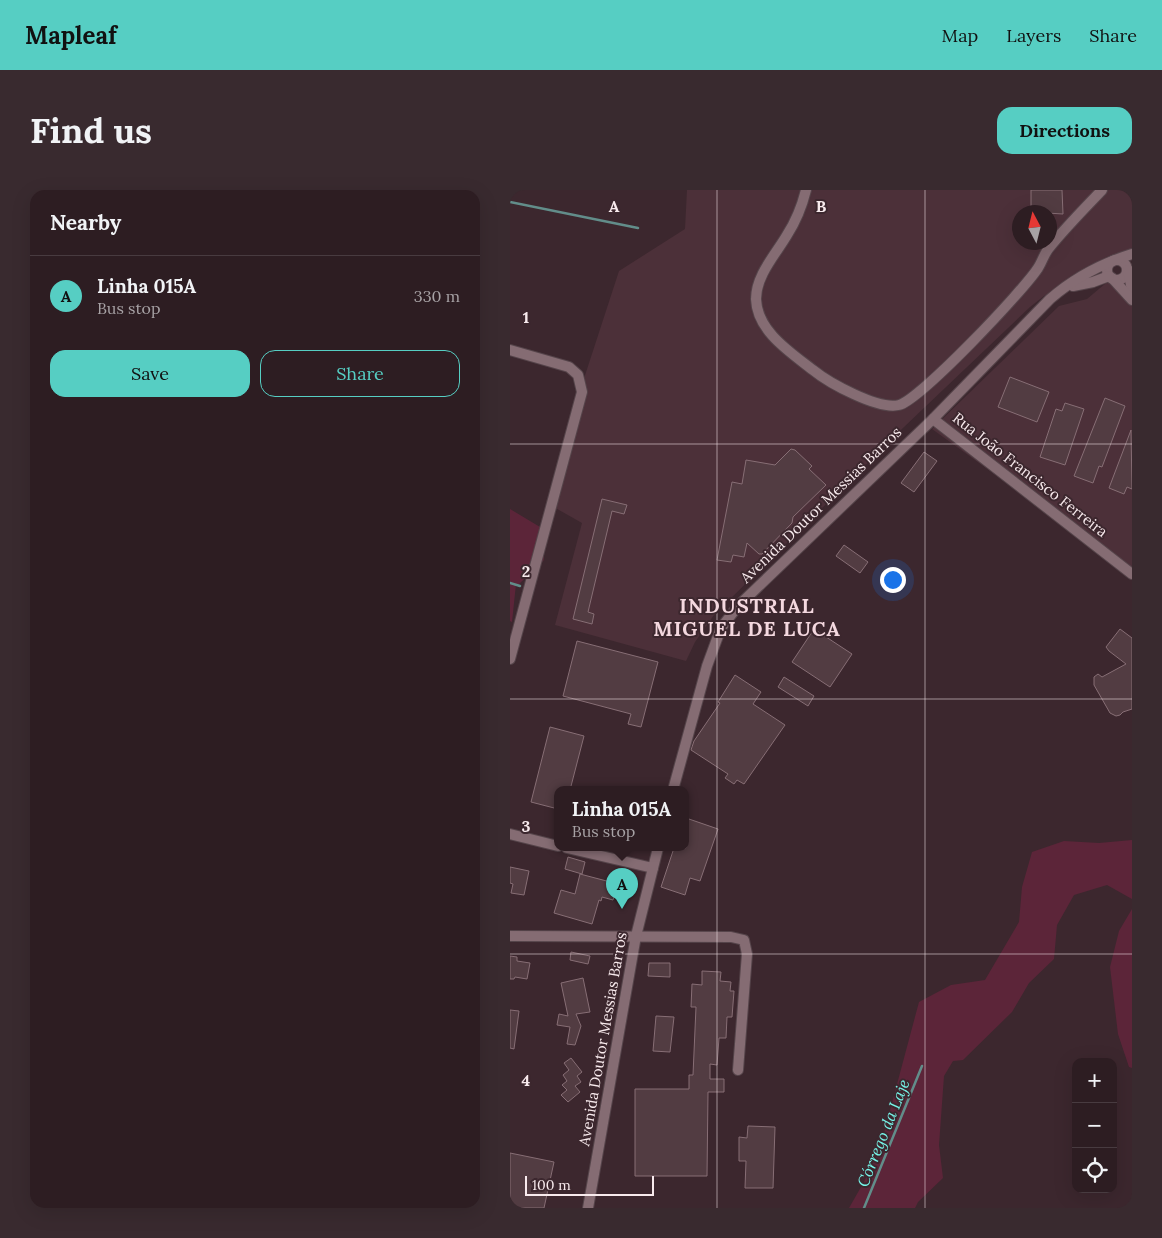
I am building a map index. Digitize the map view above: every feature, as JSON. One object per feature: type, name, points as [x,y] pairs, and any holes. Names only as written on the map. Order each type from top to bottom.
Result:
[{"type":"street","points":[[806,190],[803,204],[788,234],[761,277],[756,298],[762,321],[779,342],[825,380],[875,403],[899,405],[923,390],[1020,291],[1038,268],[1047,250],[1102,190]]},
{"type":"street","name":"Avenida Doutor Messias Barros","points":[[675,786],[707,666],[721,628],[738,606],[933,419],[1034,314],[1064,287],[1112,261],[1132,254]]},
{"type":"street","points":[[1132,290],[1129,268],[1121,260],[1112,261],[1107,270],[1110,277],[1132,300]]},
{"type":"street","points":[[1064,287],[1110,277],[1121,278],[1129,268]]},
{"type":"street","points":[[510,350],[569,367],[578,375],[582,392],[510,659]]},
{"type":"street","name":"Rua João Francisco Ferreira","points":[[933,419],[1132,574]]},
{"type":"street","points":[[510,834],[554,845]]},
{"type":"street","points":[[579,851],[652,868]]},
{"type":"street","name":"Avenida Doutor Messias Barros","points":[[588,1208],[636,936],[657,851]]},
{"type":"street","points":[[510,936],[731,937],[744,940],[747,954],[738,1070]]},
{"type":"shaded area","points":[[687,190],[1132,190],[1132,254],[1044,296],[1030,307],[904,427],[714,615],[695,642],[686,661],[555,625],[582,523],[552,506],[576,403],[619,271],[685,229]]},
{"type":"shaded area","points":[[1112,278],[1132,300],[1132,573],[932,429],[1059,306],[1087,299]]},
{"type":"shaded area","points":[[510,509],[540,527],[544,560],[519,584],[516,584],[512,622],[510,621]]},
{"type":"shaded area","points":[[1132,840],[1132,899],[1107,885],[1074,895],[1057,925],[1054,959],[1029,983],[1012,1012],[963,1060],[953,1061],[944,1076],[939,1145],[943,1178],[918,1202],[915,1208],[849,1208],[865,1180],[881,1144],[919,1002],[951,985],[985,980],[1019,922],[1022,887],[1032,852],[1064,841],[1099,843]]},
{"type":"shaded area","points":[[1132,909],[1132,1068],[1129,1067],[1118,1034],[1110,967],[1119,931]]},
{"type":"building","points":[[1031,190],[1062,190],[1063,214],[1057,214],[1057,205],[1031,205]]},
{"type":"building","points":[[1010,377],[1049,392],[1037,422],[998,407]]},
{"type":"building","points":[[1105,398],[1125,406],[1102,467],[1099,466],[1093,483],[1074,476]]},
{"type":"building","points":[[1065,403],[1084,409],[1065,465],[1040,457],[1056,409],[1062,411]]},
{"type":"building","points":[[1131,430],[1132,489],[1127,487],[1124,494],[1109,488]]},
{"type":"building","points":[[791,449],[795,450],[812,466],[809,469],[826,485],[793,517],[792,523],[762,554],[759,554],[747,543],[744,557],[733,555],[731,562],[717,560],[732,482],[742,484],[746,460],[775,465]]},
{"type":"building","points":[[924,452],[937,461],[914,492],[901,483]]},
{"type":"building","points":[[602,499],[627,505],[624,514],[612,511],[588,612],[594,614],[592,624],[573,619]]},
{"type":"building","points":[[844,545],[868,562],[860,573],[836,556]]},
{"type":"building","points":[[814,629],[852,654],[830,687],[792,662]]},
{"type":"building","points":[[1120,629],[1132,638],[1132,709],[1116,716],[1110,713],[1094,685],[1094,677],[1098,674],[1102,677],[1126,664],[1106,647]]},
{"type":"building","points":[[577,641],[658,662],[641,727],[628,724],[631,714],[563,696]]},
{"type":"building","points":[[735,675],[761,692],[753,704],[785,725],[744,784],[737,780],[734,784],[725,778],[728,774],[691,750],[694,741],[720,703],[718,702]]},
{"type":"building","points":[[784,677],[814,696],[808,706],[778,687]]},
{"type":"building","points":[[550,727],[584,736],[571,786],[554,786],[554,808],[531,802]]},
{"type":"building","points":[[689,819],[718,829],[700,881],[690,878],[685,895],[661,887],[673,851],[689,851]]},
{"type":"building","points":[[568,857],[585,862],[582,874],[565,869]]},
{"type":"building","points":[[510,867],[529,871],[524,895],[511,893],[513,884],[510,883]]},
{"type":"building","points":[[580,874],[618,884],[613,900],[602,897],[601,901],[599,900],[592,924],[554,913],[561,890],[575,894]]},
{"type":"building","points":[[571,952],[590,956],[588,964],[570,960]]},
{"type":"building","points":[[510,956],[517,957],[517,961],[530,963],[527,979],[515,977],[510,979]]},
{"type":"building","points":[[649,963],[670,963],[670,977],[648,976]]},
{"type":"building","points":[[702,971],[721,972],[720,981],[731,982],[730,991],[734,991],[732,1017],[727,1017],[726,1038],[719,1038],[717,1065],[710,1064],[710,1079],[724,1079],[724,1092],[708,1092],[707,1176],[635,1176],[635,1089],[689,1089],[689,1075],[693,1075],[696,1007],[691,1007],[692,984],[702,985]]},
{"type":"building","points":[[583,978],[590,1012],[576,1014],[581,1026],[575,1045],[567,1044],[570,1027],[557,1025],[559,1014],[568,1016],[561,983]]},
{"type":"building","points":[[510,1010],[519,1011],[514,1049],[510,1048]]},
{"type":"building","points":[[656,1016],[674,1017],[670,1052],[653,1051]]},
{"type":"building","points":[[571,1058],[582,1072],[577,1076],[581,1082],[575,1086],[580,1092],[568,1102],[561,1095],[567,1090],[562,1085],[567,1081],[563,1075],[569,1070],[564,1063]]},
{"type":"building","points":[[748,1126],[775,1127],[773,1188],[745,1188],[746,1161],[739,1161],[739,1137],[747,1138]]},
{"type":"building","points":[[510,1153],[554,1162],[544,1208],[510,1208]]},
{"type":"waterway","points":[[510,202],[638,228]]},
{"type":"waterway","points":[[510,583],[520,586]]},
{"type":"waterway","name":"Córrego da Laje","points":[[864,1208],[922,1066]]},
{"type":"place","name":"Linha 015A","points":[[622,909]]},
{"type":"district","name":"INDUSTRIAL MIGUEL DE LUCA","points":[[747,618]]}]
